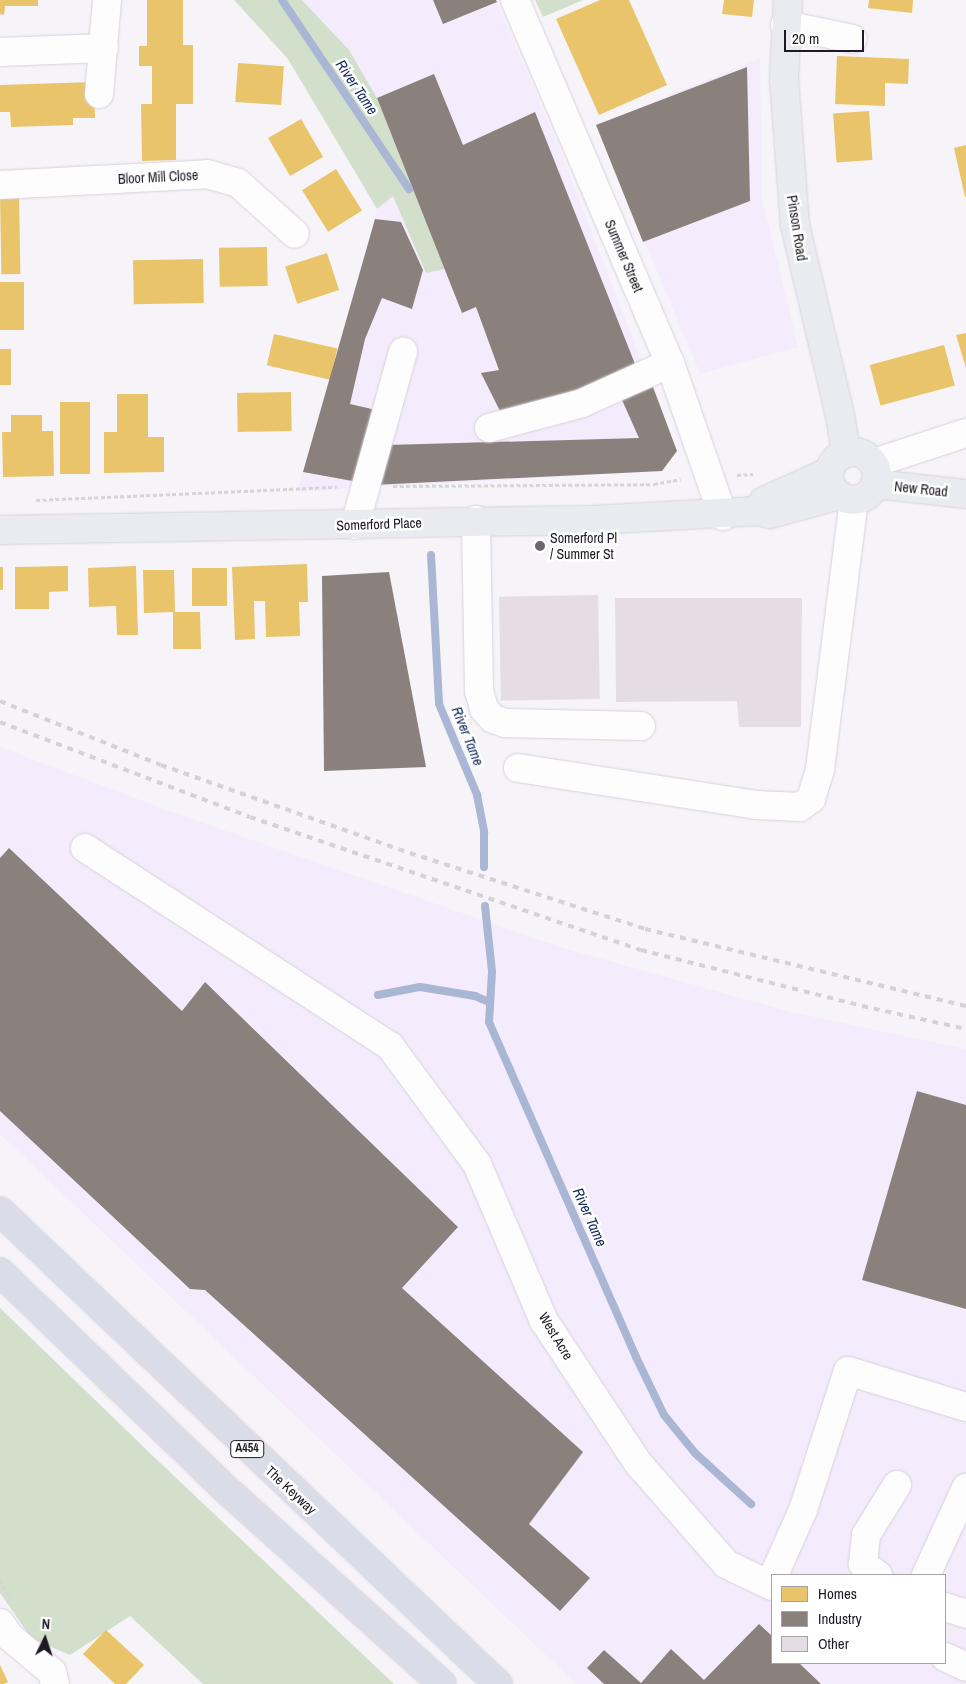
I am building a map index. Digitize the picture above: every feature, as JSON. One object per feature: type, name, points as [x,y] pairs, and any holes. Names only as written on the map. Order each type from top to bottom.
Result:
[{"type":"highway","name":"The Keyway","points":[[0,1211],[498,1684]]},
{"type":"highway","points":[[0,1272],[230,1493],[442,1684]]},
{"type":"main road","name":"Pinson Road","points":[[786,13],[786,128],[795,226],[853,478]]},
{"type":"main road","name":"New Road","points":[[853,478],[966,494]]},
{"type":"main road","name":"Somerford Place","points":[[0,530],[355,525],[476,520],[723,516],[758,511],[764,501],[853,478]]},
{"type":"street","points":[[99,94],[107,0]]},
{"type":"street","name":"Summer Street","points":[[514,0],[670,363],[723,516]]},
{"type":"street","points":[[786,13],[853,39]]},
{"type":"street","points":[[0,52],[104,48]]},
{"type":"street","name":"Bloor Mill Close","points":[[0,184],[207,174],[238,183],[295,234]]},
{"type":"street","points":[[355,525],[403,352]]},
{"type":"street","points":[[489,428],[582,403],[670,363]]},
{"type":"street","points":[[518,768],[757,805],[800,808],[811,799],[820,769],[853,478],[966,433]]},
{"type":"street","points":[[476,520],[479,691],[484,709],[493,719],[505,723],[641,726]]},
{"type":"street","name":"West Acre","points":[[85,848],[390,1046],[477,1164],[544,1321],[638,1463],[726,1564],[771,1582]]},
{"type":"street","points":[[775,1574],[803,1510],[848,1371],[966,1407]]},
{"type":"street","points":[[877,1574],[863,1564],[866,1535],[897,1485]]},
{"type":"street","points":[[926,1574],[966,1488]]},
{"type":"street","points":[[946,1607],[966,1614]]},
{"type":"street","points":[[0,1623],[10,1637],[54,1678]]},
{"type":"street","points":[[946,1658],[966,1668]]},
{"type":"shaded area","points":[[302,0],[496,0],[561,152],[676,451],[662,471],[297,492],[377,209],[393,196],[426,273],[444,268],[349,50]]},
{"type":"shaded area","points":[[760,58],[762,198],[798,347],[700,374],[596,125]]},
{"type":"shaded area","points":[[0,747],[175,813],[560,947],[791,1012],[966,1049],[966,1684],[576,1684],[0,1134]]},
{"type":"green space","points":[[234,0],[302,0],[349,50],[377,98],[445,269],[426,273],[393,196],[377,209],[288,59]]},
{"type":"green space","points":[[535,0],[583,0],[543,17]]},
{"type":"green space","points":[[0,1308],[394,1684],[203,1684],[130,1616],[70,1655],[32,1639],[0,1593]]},
{"type":"building: Homes","points":[[0,0],[38,0],[38,6],[5,6],[4,15],[0,14]]},
{"type":"building: Homes","points":[[147,0],[183,0],[183,45],[193,45],[193,104],[176,104],[176,160],[142,161],[141,104],[152,104],[152,66],[139,66],[139,46],[147,46]]},
{"type":"building: Homes","points":[[600,0],[629,0],[667,85],[599,115],[556,19]]},
{"type":"building: Homes","points":[[724,0],[754,0],[752,17],[722,14]]},
{"type":"building: Homes","points":[[869,0],[913,0],[912,13],[868,8]]},
{"type":"building: Homes","points":[[837,56],[909,59],[908,84],[885,83],[885,106],[835,104]]},
{"type":"building: Homes","points":[[238,63],[284,66],[281,105],[235,102]]},
{"type":"building: Homes","points":[[94,82],[95,118],[73,118],[73,125],[11,127],[10,112],[0,112],[0,85]]},
{"type":"building: Homes","points":[[869,111],[872,160],[837,162],[833,114]]},
{"type":"building: Homes","points":[[301,119],[323,157],[290,176],[268,138]]},
{"type":"building: Homes","points":[[966,145],[966,197],[965,197],[954,148]]},
{"type":"building: Homes","points":[[336,169],[362,211],[328,232],[302,190]]},
{"type":"building: Homes","points":[[0,194],[19,194],[20,274],[1,274]]},
{"type":"building: Homes","points":[[267,247],[268,286],[220,287],[219,248]]},
{"type":"building: Homes","points":[[327,253],[339,290],[297,304],[285,267]]},
{"type":"building: Homes","points":[[203,259],[204,303],[134,304],[133,260]]},
{"type":"building: Homes","points":[[0,282],[24,282],[24,330],[0,330]]},
{"type":"building: Homes","points":[[966,333],[966,368],[956,335]]},
{"type":"building: Homes","points":[[274,334],[337,349],[330,380],[267,365]]},
{"type":"building: Homes","points":[[944,345],[955,386],[880,405],[870,365]]},
{"type":"building: Homes","points":[[0,349],[11,349],[11,385],[0,385]]},
{"type":"building: Homes","points":[[291,392],[292,431],[238,432],[237,393]]},
{"type":"building: Homes","points":[[117,394],[148,394],[148,437],[164,437],[164,472],[104,473],[104,432],[117,432]]},
{"type":"building: Homes","points":[[60,402],[90,402],[90,474],[60,474]]},
{"type":"building: Homes","points":[[11,415],[42,415],[42,431],[53,431],[54,476],[3,477],[2,432],[11,432]]},
{"type":"building: Homes","points":[[307,564],[308,602],[299,602],[300,636],[266,637],[265,601],[254,601],[255,639],[235,640],[232,567]]},
{"type":"building: Homes","points":[[68,566],[68,591],[49,592],[49,609],[15,609],[15,567]]},
{"type":"building: Homes","points":[[136,566],[138,635],[117,635],[116,606],[89,607],[88,568]]},
{"type":"building: Homes","points":[[0,567],[3,567],[3,590],[0,590]]},
{"type":"building: Homes","points":[[192,568],[227,568],[227,606],[192,606]]},
{"type":"building: Homes","points":[[143,570],[174,570],[175,612],[200,612],[201,649],[173,649],[173,612],[144,613]]},
{"type":"building: Homes","points":[[106,1630],[144,1665],[126,1684],[115,1684],[83,1654]]},
{"type":"building: Homes","points":[[0,1665],[8,1682],[4,1684],[0,1684]]},
{"type":"building: Industry","points":[[433,0],[496,0],[497,2],[443,24]]},
{"type":"building: Industry","points":[[747,67],[750,201],[643,242],[596,125]]},
{"type":"building: Industry","points":[[434,74],[463,145],[535,112],[641,379],[510,431],[481,373],[499,370],[476,307],[462,313],[377,98]]},
{"type":"building: Industry","points":[[375,219],[401,222],[423,270],[412,309],[382,298],[365,339],[350,404],[376,410],[358,482],[303,472]]},
{"type":"building: Industry","points":[[653,387],[677,451],[662,471],[373,485],[387,445],[639,438],[622,400]]},
{"type":"building: Industry","points":[[389,572],[426,767],[324,771],[322,576]]},
{"type":"building: Industry","points":[[9,848],[182,1011],[205,982],[458,1227],[402,1288],[583,1452],[529,1524],[590,1578],[560,1611],[205,1290],[190,1289],[0,1111],[0,858]]},
{"type":"building: Industry","points":[[917,1091],[966,1105],[966,1309],[862,1280]]},
{"type":"building: Industry","points":[[759,1624],[771,1635],[771,1664],[800,1664],[821,1684],[604,1684],[587,1668],[604,1650],[641,1683],[671,1649],[704,1680]]},
{"type":"building: Other","points":[[598,595],[600,699],[501,701],[499,597]]},
{"type":"building: Other","points":[[615,598],[802,598],[801,727],[739,727],[737,701],[616,702]]},
{"type":"waterway","name":"River Tame","points":[[282,0],[409,189]]},
{"type":"waterway","name":"River Tame","points":[[431,555],[439,704],[477,795],[484,832],[484,867]]},
{"type":"waterway","name":"River Tame","points":[[485,906],[492,972],[489,1022],[636,1357],[664,1415],[695,1453],[751,1504]]},
{"type":"waterway","points":[[378,995],[420,987],[475,996],[489,1002]]},
{"type":"railway","points":[[0,701],[161,765],[410,853],[645,929],[966,1006]]},
{"type":"railway","points":[[0,722],[250,817],[641,950],[862,1006],[966,1029]]},
{"type":"place","name":"Somerford Pl / Summer St","points":[[540,546]]}]
